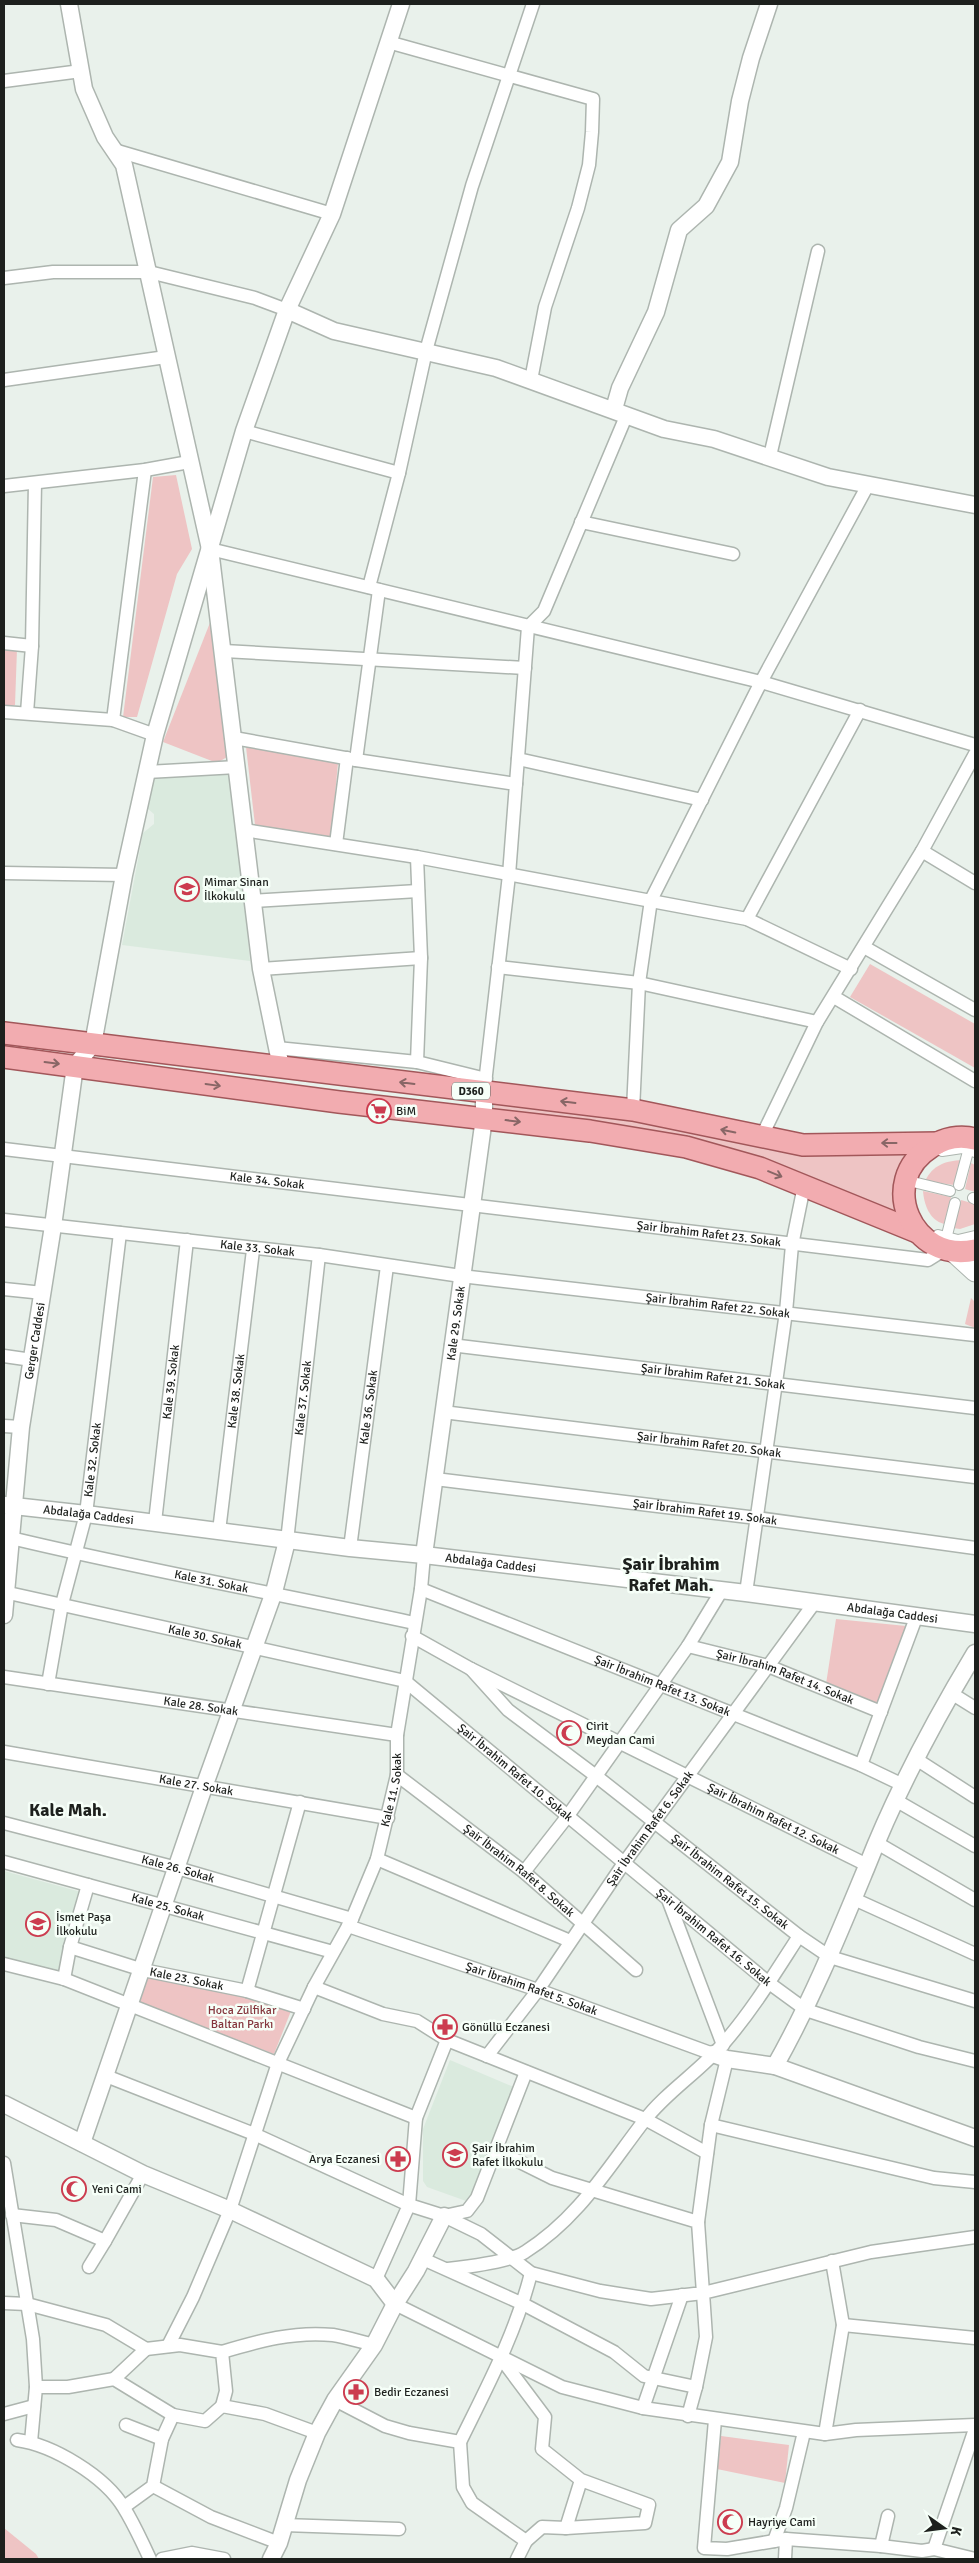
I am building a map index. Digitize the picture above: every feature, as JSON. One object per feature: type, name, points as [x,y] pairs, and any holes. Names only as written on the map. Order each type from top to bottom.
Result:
[{"type":"main road","name":"D360","points":[[4,1033],[94,1044],[279,1058],[485,1086],[633,1110],[761,1138],[803,1145],[938,1143]]},
{"type":"main road","name":"D360","points":[[4,1057],[339,1102],[484,1118],[686,1147],[760,1168],[917,1232]]},
{"type":"main road","points":[[973,1142],[948,1139],[925,1150],[915,1162],[908,1175],[904,1190],[909,1219],[917,1232],[929,1242],[975,1250]]},
{"type":"main road","points":[[947,1246],[975,1272]]},
{"type":"street","points":[[69,4],[84,89],[105,137],[124,165],[210,549],[224,651],[261,969],[279,1058],[418,1062],[485,1086],[509,875],[528,627],[544,611],[581,522],[621,411],[620,388],[656,312],[679,230],[706,206],[730,162],[742,93],[769,4]]},
{"type":"street","points":[[75,1066],[94,1044],[124,875],[155,735],[244,431],[287,310],[332,214],[401,4]]},
{"type":"street","points":[[336,844],[370,659],[374,589],[426,351],[472,186],[533,4]]},
{"type":"street","points":[[388,42],[592,99],[589,165],[578,208],[545,307],[531,380]]},
{"type":"street","points":[[4,82],[81,71]]},
{"type":"street","points":[[114,150],[332,214]]},
{"type":"street","points":[[770,456],[818,251]]},
{"type":"street","points":[[4,278],[53,272],[149,272],[255,298],[334,331],[496,368],[621,411],[664,429],[714,439],[770,456],[828,477],[975,506]]},
{"type":"street","points":[[4,380],[166,357]]},
{"type":"street","points":[[244,431],[399,473]]},
{"type":"street","points":[[4,486],[145,470],[189,462]]},
{"type":"street","points":[[113,720],[145,470]]},
{"type":"street","points":[[26,713],[32,646],[35,483]]},
{"type":"street","points":[[633,1110],[639,983],[652,900],[761,682],[868,485]]},
{"type":"street","points":[[581,522],[733,554]]},
{"type":"street","points":[[210,549],[761,682],[975,745]]},
{"type":"street","points":[[4,643],[32,646]]},
{"type":"street","points":[[224,651],[525,668]]},
{"type":"street","points":[[747,919],[860,710]]},
{"type":"street","points":[[4,712],[113,720],[155,735]]},
{"type":"street","points":[[234,738],[352,759],[516,784]]},
{"type":"street","points":[[761,1138],[817,1022],[922,851],[975,754]]},
{"type":"street","points":[[518,759],[702,800]]},
{"type":"street","points":[[147,772],[237,767]]},
{"type":"street","points":[[244,830],[417,858],[747,919],[850,968]]},
{"type":"street","points":[[922,851],[975,883]]},
{"type":"street","points":[[417,858],[421,958],[418,1062]]},
{"type":"street","points":[[4,873],[124,875]]},
{"type":"street","points":[[252,901],[418,891]]},
{"type":"street","points":[[864,947],[975,1010]]},
{"type":"street","points":[[261,969],[421,958]]},
{"type":"street","points":[[498,967],[639,983],[817,1022]]},
{"type":"street","points":[[834,997],[975,1081]]},
{"type":"street","name":"Gerger Caddesi","points":[[4,1615],[10,1538],[9,1506],[64,1156],[75,1066]]},
{"type":"street","name":"Kale 29. Sokak","points":[[424,1554],[451,1345],[484,1118],[485,1086]]},
{"type":"street","points":[[947,1246],[921,1222],[913,1202],[913,1182],[920,1166],[932,1156],[947,1149],[973,1142]]},
{"type":"street","points":[[913,1182],[955,1188],[973,1142]]},
{"type":"street","name":"Kale 34. Sokak","points":[[4,1149],[471,1204]]},
{"type":"street","points":[[746,1593],[786,1312],[792,1245],[804,1186]]},
{"type":"street","points":[[947,1246],[956,1203]]},
{"type":"street","name":"Şair İbrahim Rafet 23. Sokak","points":[[471,1204],[792,1245],[928,1260],[947,1246]]},
{"type":"street","name":"Kale 33. Sokak","points":[[4,1220],[187,1240],[253,1250],[320,1256],[461,1276]]},
{"type":"street","name":"Kale 32. Sokak","points":[[48,1684],[62,1604],[86,1514],[120,1233]]},
{"type":"street","points":[[947,1246],[958,1240],[975,1236]]},
{"type":"street","name":"Kale 39. Sokak","points":[[155,1522],[187,1240]]},
{"type":"street","name":"Kale 38. Sokak","points":[[219,1531],[253,1250]]},
{"type":"street","name":"Kale 37. Sokak","points":[[287,1540],[320,1256]]},
{"type":"street","name":"Kale 36. Sokak","points":[[350,1548],[388,1266]]},
{"type":"street","name":"Şair İbrahim Rafet 22. Sokak","points":[[461,1276],[975,1335]]},
{"type":"street","points":[[4,1289],[43,1293]]},
{"type":"street","name":"Şair İbrahim Rafet 21. Sokak","points":[[451,1345],[975,1408]]},
{"type":"street","points":[[4,1356],[32,1360]]},
{"type":"street","name":"Şair İbrahim Rafet 20. Sokak","points":[[443,1412],[975,1477]]},
{"type":"street","points":[[4,1426],[21,1427]]},
{"type":"street","name":"Şair İbrahim Rafet 19. Sokak","points":[[435,1479],[757,1518],[975,1548]]},
{"type":"street","name":"Abdalağa Caddesi","points":[[9,1506],[155,1522],[350,1548],[424,1554],[722,1590],[975,1624]]},
{"type":"street","name":"Kale 31. Sokak","points":[[10,1538],[76,1554],[274,1592],[414,1623]]},
{"type":"street","points":[[82,2143],[166,1905],[204,1787],[274,1592],[287,1540]]},
{"type":"street","name":"Kale 11. Sokak","points":[[168,2346],[193,2297],[230,2210],[278,2063],[314,1987],[350,1922],[377,1859],[397,1775],[397,1735],[421,1589],[424,1554]]},
{"type":"street","name":"Şair İbrahim Rafet 13. Sokak","points":[[421,1589],[659,1686],[861,1765],[903,1785]]},
{"type":"street","points":[[524,1872],[567,1817],[688,1646],[722,1590]]},
{"type":"street","name":"Kale 30. Sokak","points":[[5,1592],[405,1681]]},
{"type":"street","name":"Şair İbrahim Rafet 6. Sokak","points":[[487,2056],[538,1990],[624,1863],[815,1602]]},
{"type":"street","points":[[861,1765],[917,1615]]},
{"type":"street","name":"Şair İbrahim Rafet 12. Sokak","points":[[412,1636],[471,1669],[867,1865]]},
{"type":"street","name":"Şair İbrahim Rafet 14. Sokak","points":[[688,1646],[768,1666],[881,1712]]},
{"type":"street","points":[[775,2066],[806,2010],[903,1785],[951,1693],[975,1653]]},
{"type":"street","name":"Şair İbrahim Rafet 15. Sokak","points":[[471,1669],[508,1710],[596,1776],[653,1823],[799,1936],[830,1957],[975,2001]]},
{"type":"street","name":"Kale 28. Sokak","points":[[4,1677],[397,1735]]},
{"type":"street","name":"Şair İbrahim Rafet 10. Sokak","points":[[405,1681],[624,1863]]},
{"type":"street","points":[[951,1693],[975,1708]]},
{"type":"street","name":"Kale 27. Sokak","points":[[4,1752],[388,1818]]},
{"type":"street","points":[[916,1759],[975,1797]]},
{"type":"street","name":"Şair İbrahim Rafet 8. Sokak","points":[[397,1775],[524,1872],[636,1970]]},
{"type":"street","points":[[897,1801],[975,1846]]},
{"type":"street","points":[[247,1991],[300,1802]]},
{"type":"street","name":"Kale 26. Sokak","points":[[4,1823],[177,1868],[350,1922]]},
{"type":"street","points":[[877,1843],[975,1900]]},
{"type":"street","points":[[377,1859],[570,1941]]},
{"type":"street","name":"Kale 25. Sokak","points":[[4,1862],[333,1952]]},
{"type":"street","name":"Şair İbrahim Rafet 16. Sokak","points":[[624,1863],[768,1983],[806,2010],[919,2047],[975,2061]]},
{"type":"street","points":[[64,1979],[70,1947],[88,1885]]},
{"type":"street","points":[[668,1899],[721,2053],[698,2222],[706,2337],[688,2416]]},
{"type":"street","points":[[854,1900],[975,1954]]},
{"type":"street","name":"Şair İbrahim Rafet 5. Sokak","points":[[350,1922],[538,1990],[721,2053]]},
{"type":"street","points":[[448,2269],[470,2267],[524,2254],[566,2222],[595,2189],[645,2120],[721,2053],[799,1936]]},
{"type":"street","name":"Kale 23. Sokak","points":[[70,1947],[143,1970],[247,1991],[304,2009]]},
{"type":"street","points":[[4,1964],[64,1979],[416,2118]]},
{"type":"street","points":[[314,1987],[383,2014],[417,2021],[447,2040],[645,2120],[707,2153]]},
{"type":"street","points":[[376,2280],[409,2205],[416,2118],[447,2040]]},
{"type":"street","points":[[721,2053],[775,2066],[975,2138]]},
{"type":"street","points":[[271,2559],[279,2543],[317,2433],[335,2400],[374,2345],[395,2304],[423,2259],[444,2216],[467,2210],[477,2198],[526,2072]]},
{"type":"street","points":[[106,2076],[254,2134],[409,2205],[444,2216],[481,2234],[508,2257],[531,2273],[600,2290],[651,2298],[703,2293],[871,2252],[975,2239]]},
{"type":"street","points":[[4,2104],[143,2174],[230,2210],[376,2280],[395,2304],[501,2359],[562,2387],[643,2408],[715,2420],[825,2434],[856,2430],[975,2424]]},
{"type":"street","points":[[711,2125],[934,2178],[975,2182]]},
{"type":"street","points":[[496,2150],[552,2178],[595,2189],[698,2222]]},
{"type":"street","points":[[4,2163],[33,2339],[36,2387],[31,2442]]},
{"type":"street","points":[[89,2267],[143,2174]]},
{"type":"street","points":[[12,2215],[56,2220],[105,2241]]},
{"type":"street","points":[[423,2259],[523,2304],[614,2352],[644,2376],[696,2387]]},
{"type":"street","points":[[825,2434],[842,2325],[832,2261]]},
{"type":"street","points":[[526,2540],[472,2503],[463,2487],[460,2442],[501,2359],[523,2304],[531,2273]]},
{"type":"street","points":[[643,2408],[682,2295]]},
{"type":"street","points":[[4,2303],[27,2304],[106,2325],[146,2348],[180,2346],[222,2352],[255,2342],[289,2335],[334,2335],[374,2345]]},
{"type":"street","points":[[842,2325],[975,2338]]},
{"type":"street","points":[[36,2387],[68,2387],[114,2379],[146,2348]]},
{"type":"street","points":[[114,2379],[173,2415],[205,2421],[222,2406],[226,2391],[222,2352]]},
{"type":"street","points":[[501,2359],[545,2417],[542,2449],[581,2480],[648,2505],[645,2523],[566,2528],[542,2527],[526,2540],[517,2559]]},
{"type":"street","points":[[335,2400],[385,2426],[408,2433],[460,2442]]},
{"type":"street","points":[[4,2414],[34,2406]]},
{"type":"street","points":[[222,2406],[265,2414],[317,2433]]},
{"type":"street","points":[[124,2507],[153,2486],[162,2439],[173,2415]]},
{"type":"street","points":[[715,2420],[704,2554],[727,2554],[780,2540],[880,2546],[975,2559]]},
{"type":"street","points":[[126,2425],[162,2439]]},
{"type":"street","points":[[924,2553],[975,2429]]},
{"type":"street","points":[[785,2559],[780,2540],[804,2432]]},
{"type":"street","points":[[17,2440],[31,2442],[58,2454],[103,2482],[124,2507],[150,2559]]},
{"type":"street","points":[[566,2528],[581,2480]]},
{"type":"street","points":[[153,2486],[211,2517],[279,2543]]},
{"type":"street","points":[[880,2546],[888,2516]]},
{"type":"street","points":[[284,2526],[399,2529]]},
{"type":"street","points":[[162,2559],[192,2553],[224,2559]]},
{"type":"shaded area","name":"Mimar Sinan İlkokulu","points":[[231,774],[250,961],[122,945],[143,833],[154,824],[154,814],[147,808],[153,776]]},
{"type":"shaded area","name":"İsmet Paşa İlkokulu","points":[[4,1871],[81,1892],[60,1971],[4,1957]]},
{"type":"shaded area","name":"Şair İbrahim Rafet İlkokulu","points":[[450,2060],[516,2088],[469,2202],[427,2187],[423,2181],[423,2129]]},
{"type":"green space","points":[[176,475],[192,549],[177,574],[137,717],[123,717],[153,477]]},
{"type":"green space","points":[[213,615],[227,757],[217,763],[163,742]]},
{"type":"green space","points":[[4,648],[17,649],[15,705],[4,708]]},
{"type":"green space","points":[[246,747],[338,763],[331,837],[255,825]]},
{"type":"green space","points":[[870,964],[975,1024],[975,1068],[850,997]]},
{"type":"green space","points":[[504,1103],[906,1151],[896,1176],[897,1215],[798,1171],[745,1155],[496,1111],[493,1105]]},
{"type":"green space","points":[[962,1160],[954,1185],[925,1181],[932,1171],[940,1165],[950,1161]]},
{"type":"green space","points":[[971,1163],[975,1165],[975,1192],[965,1189]]},
{"type":"green space","points":[[923,1191],[951,1197],[944,1224],[935,1219],[928,1211]]},
{"type":"green space","points":[[961,1200],[975,1204],[975,1224],[960,1229],[953,1228]]},
{"type":"green space","points":[[971,1298],[975,1302],[975,1328],[965,1324]]},
{"type":"green space","points":[[836,1619],[906,1626],[878,1705],[826,1684]]},
{"type":"green space","name":"Hoca Zülfikar Baltan Parkı","points":[[149,1975],[246,1994],[291,2011],[274,2054],[139,2004]]},
{"type":"green space","points":[[721,2436],[789,2445],[785,2483],[717,2469]]},
{"type":"green space","points":[[4,2528],[36,2554],[39,2559],[4,2559]]},
{"type":"place","name":"Mimar Sinan İlkokulu","points":[[187,889]]},
{"type":"place","name":"BiM","points":[[379,1111]]},
{"type":"place","name":"Cirit Meydan Cami","points":[[569,1733]]},
{"type":"place","name":"İsmet Paşa İlkokulu","points":[[38,1924]]},
{"type":"place","name":"Gönüllü Eczanesi","points":[[445,2027]]},
{"type":"place","name":"Şair İbrahim Rafet İlkokulu","points":[[455,2155]]},
{"type":"place","name":"Arya Eczanesi","points":[[398,2159]]},
{"type":"place","name":"Yeni Cami","points":[[74,2189]]},
{"type":"place","name":"Bedir Eczanesi","points":[[356,2392]]},
{"type":"place","name":"Hayriye Cami","points":[[730,2522]]},
{"type":"district","name":"Şair İbrahim Rafet Mah.","points":[[671,1574]]},
{"type":"district","name":"Kale Mah.","points":[[68,1810]]}]
